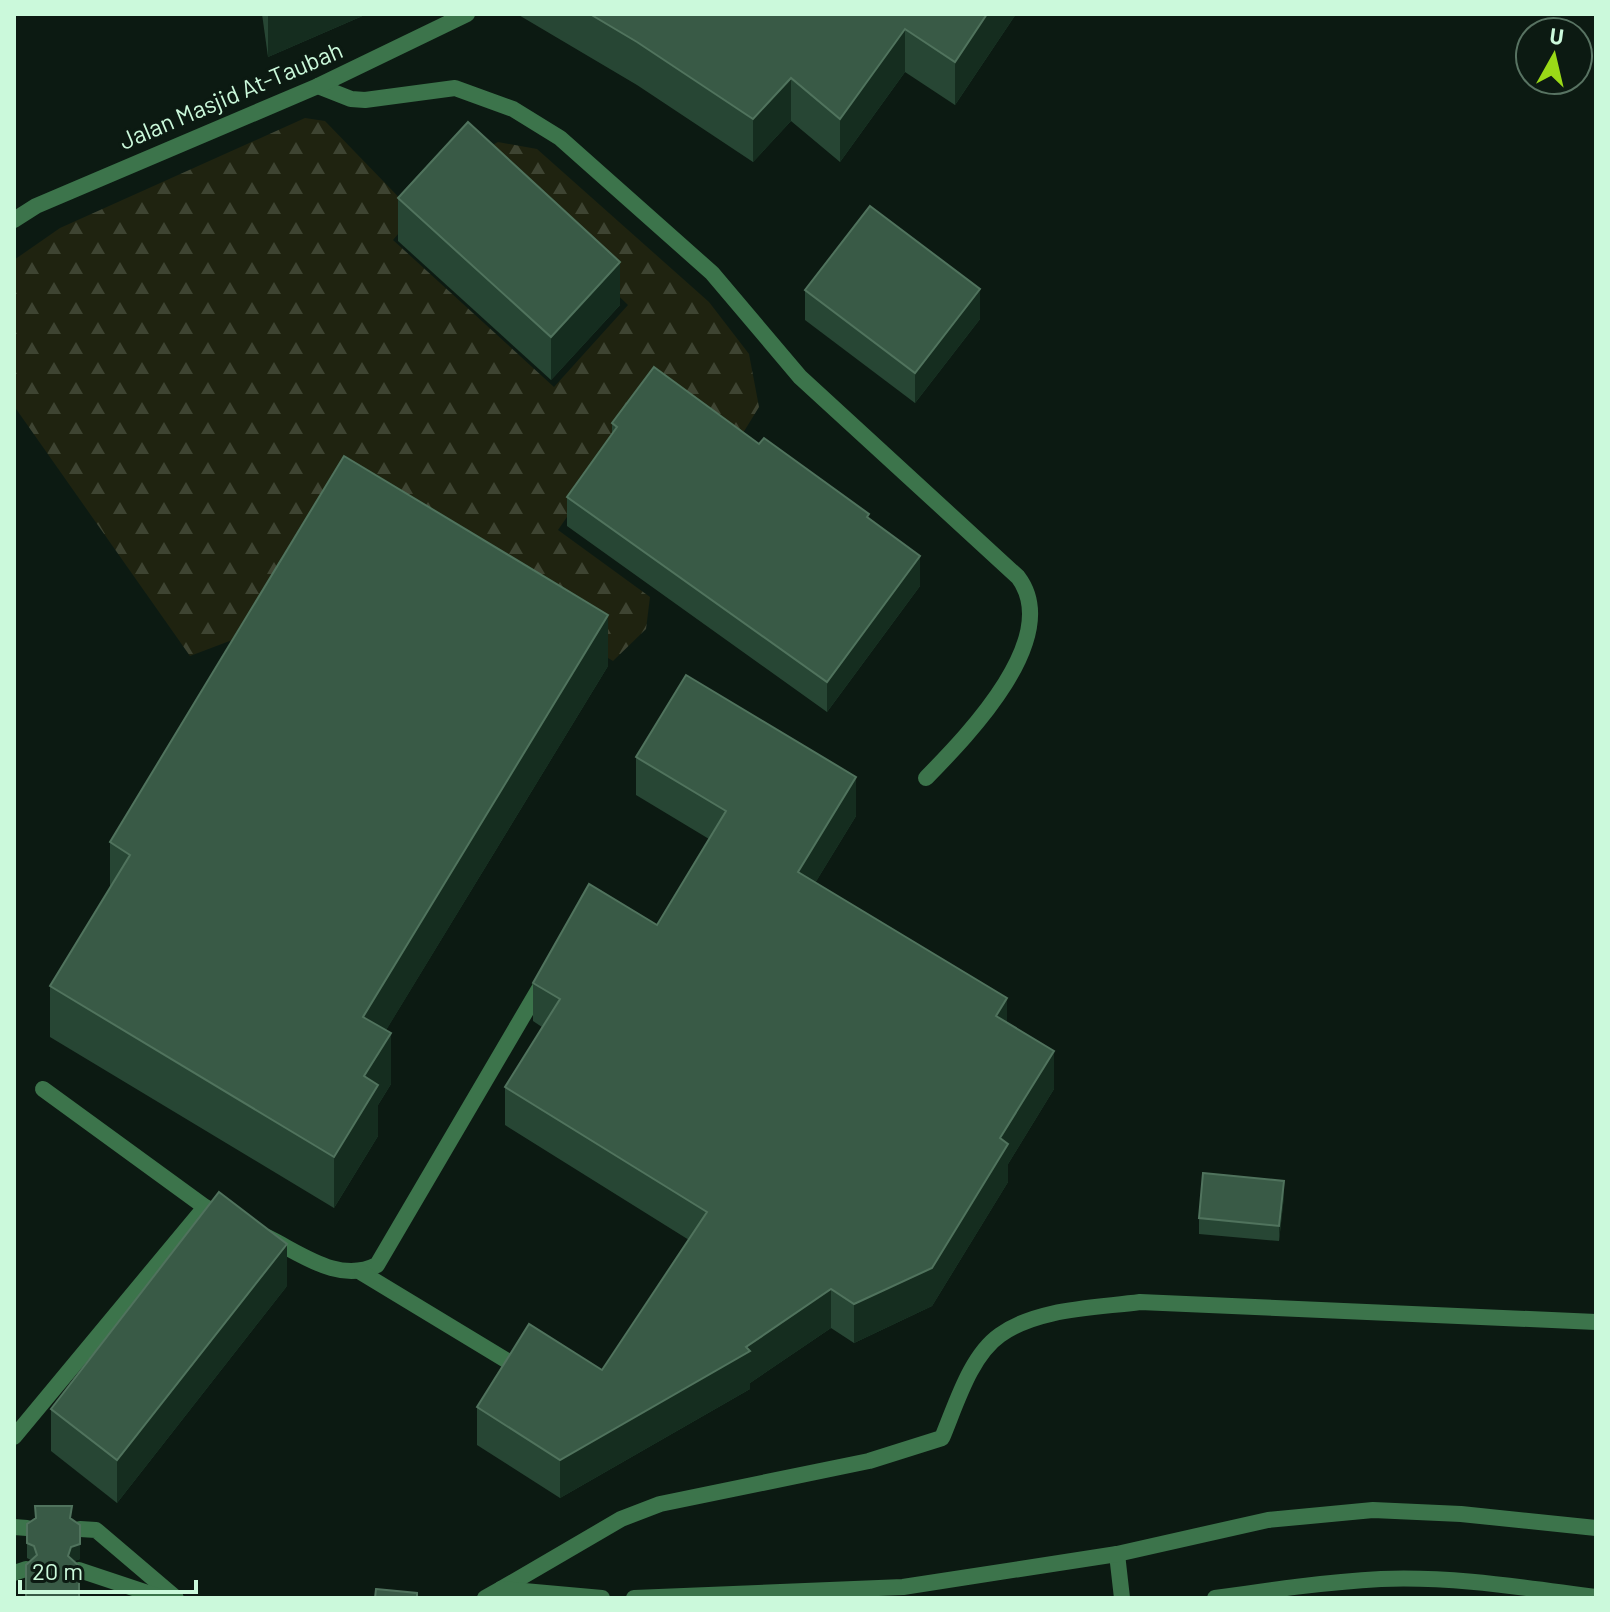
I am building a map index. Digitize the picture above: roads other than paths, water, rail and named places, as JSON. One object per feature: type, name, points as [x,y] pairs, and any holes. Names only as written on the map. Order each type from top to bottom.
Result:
[{"type":"street","name":"Jalan Masjid At-Taubah","points":[[14,220],[36,206],[318,86],[467,14]]},
{"type":"street","points":[[318,86],[351,99],[365,100],[455,88],[513,109],[560,138],[712,273],[800,377],[1018,577],[1030,601],[1026,640],[1003,687],[965,738],[926,778]]},
{"type":"street","points":[[43,1089],[205,1207],[343,1274],[362,1273],[377,1265],[553,965]]},
{"type":"street","points":[[14,1437],[205,1207]]},
{"type":"street","points":[[362,1273],[509,1362]]},
{"type":"street","points":[[485,1598],[621,1519],[660,1504],[869,1461],[942,1438],[973,1368],[999,1335],[1060,1313],[1140,1302],[1596,1322]]},
{"type":"street","points":[[634,1598],[920,1591],[1117,1554],[1268,1520],[1373,1510],[1461,1514],[1596,1528]]},
{"type":"street","points":[[80,1529],[96,1530],[176,1598]]},
{"type":"street","points":[[1117,1554],[1122,1598]]},
{"type":"street","points":[[79,1570],[163,1598]]},
{"type":"street","points":[[1215,1598],[1297,1586],[1382,1579],[1491,1583],[1596,1597]]},
{"type":"street","points":[[501,1589],[602,1598]]}]
